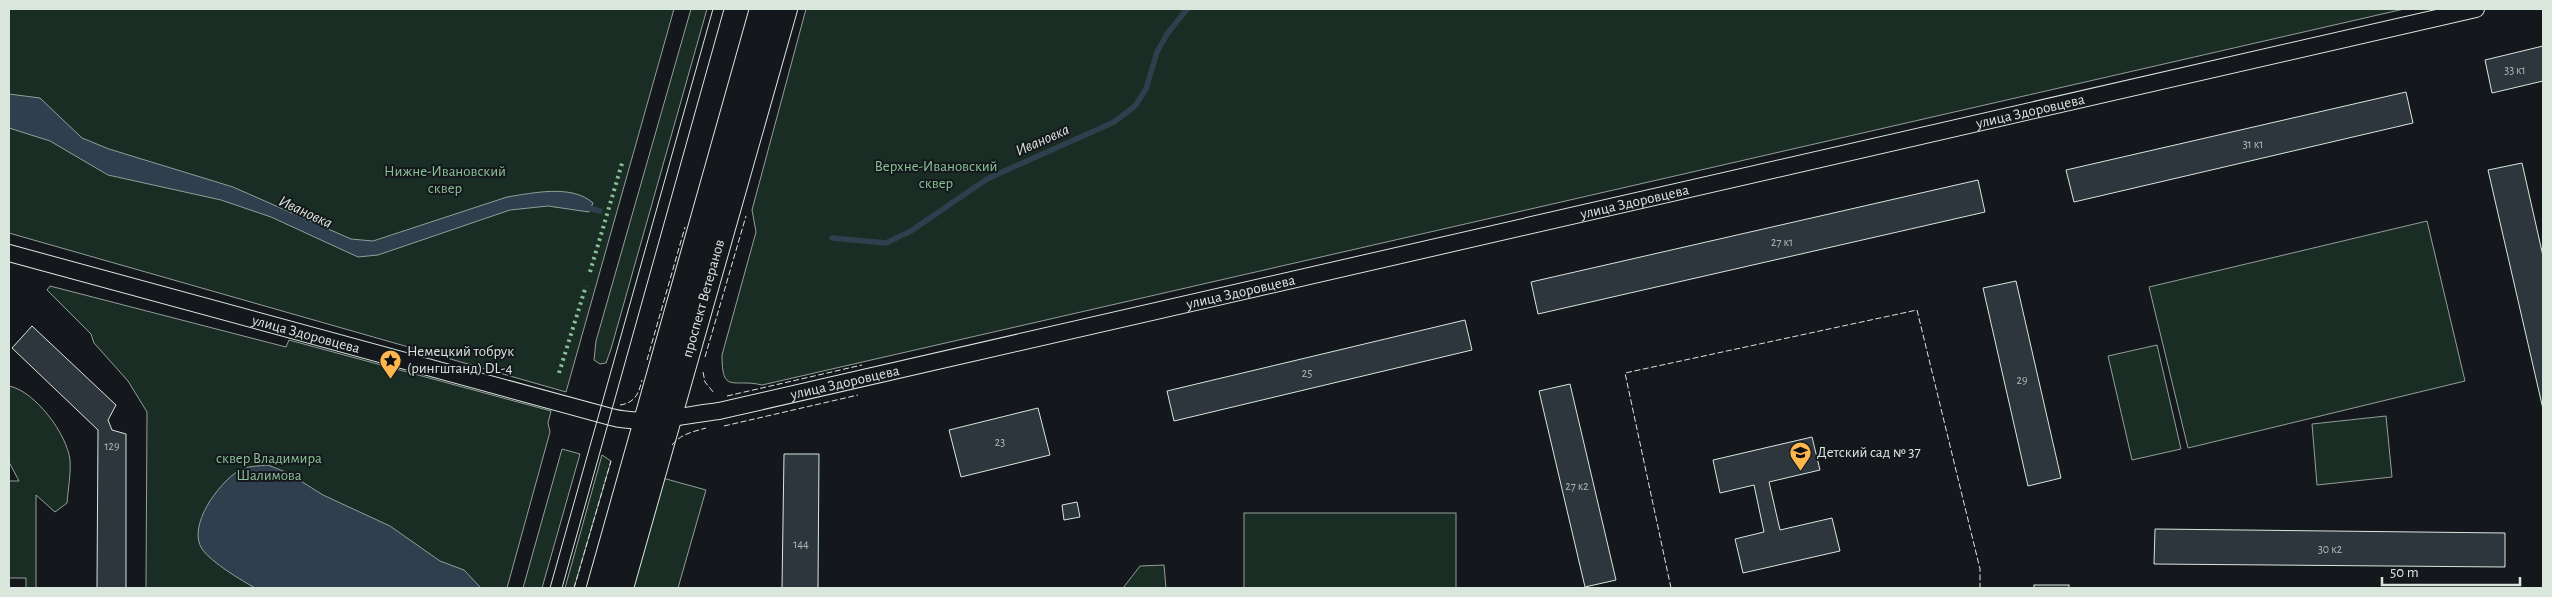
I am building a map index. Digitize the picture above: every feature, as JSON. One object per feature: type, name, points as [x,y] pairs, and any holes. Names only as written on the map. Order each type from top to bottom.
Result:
[{"type":"main road","name":"проспект Ветеранов","points":[[599,588],[762,9]]},
{"type":"main road","name":"проспект Ветеранов","points":[[621,588],[786,9]]},
{"type":"street","name":"улица Здоровцева","points":[[9,253],[624,421],[645,420],[719,411],[1032,341],[2476,9]]},
{"type":"green space","name":"Нижне-Ивановский сквер","points":[[9,9],[674,9],[566,392],[9,233]]},
{"type":"green space","points":[[691,9],[707,9],[611,349],[606,363],[600,364],[594,360],[596,341]]},
{"type":"green space","name":"Верхне-Ивановский сквер","points":[[806,9],[2404,9],[762,385],[731,382],[724,376],[722,355],[756,232],[752,210]]},
{"type":"green space","points":[[2427,221],[2465,381],[2188,448],[2149,287]]},
{"type":"green space","name":"сквер Владимира Шалимова","points":[[50,286],[286,347],[289,340],[551,411],[548,423],[550,432],[507,588],[146,588],[147,412],[128,381],[94,343],[91,334],[47,290]]},
{"type":"green space","points":[[2157,345],[2181,449],[2132,460],[2108,356]]},
{"type":"green space","points":[[9,386],[29,396],[48,415],[63,438],[70,460],[67,503],[55,512],[36,495],[36,588],[26,588],[26,578],[9,578],[9,481],[19,481],[9,462]]},
{"type":"green space","points":[[2386,416],[2392,477],[2317,485],[2312,424]]},
{"type":"green space","points":[[562,449],[580,454],[542,588],[523,588]]},
{"type":"green space","points":[[602,455],[611,461],[574,588],[565,588]]},
{"type":"green space","points":[[659,477],[706,490],[678,588],[628,588]]},
{"type":"green space","points":[[1244,513],[1456,513],[1456,588],[1244,588]]},
{"type":"green space","points":[[1164,565],[1166,588],[1123,588],[1140,566]]},
{"type":"water","name":"Ивановка","points":[[9,94],[40,98],[82,138],[109,149],[233,187],[351,239],[373,241],[507,197],[552,191],[574,193],[593,203],[589,212],[548,206],[510,210],[378,255],[358,257],[271,217],[221,200],[108,175],[50,141],[9,128]]},
{"type":"water","points":[[268,465],[288,473],[323,495],[390,526],[440,561],[464,570],[481,588],[255,588],[249,585],[227,571],[202,549],[198,540],[198,529],[207,506],[230,477],[245,468]]},
{"type":"building","points":[[2543,46],[2543,81],[2492,93],[2485,60]]},
{"type":"building","points":[[2406,92],[2413,123],[2074,202],[2066,170]]},
{"type":"building","points":[[2522,163],[2543,256],[2543,409],[2488,170]]},
{"type":"building","points":[[1978,180],[1985,212],[1538,314],[1531,282]]},
{"type":"building","points":[[2016,281],[2061,478],[2028,486],[1983,288]]},
{"type":"building","points":[[1465,320],[1472,350],[1174,421],[1167,391]]},
{"type":"building","points":[[32,326],[116,405],[108,420],[112,430],[126,434],[126,588],[97,588],[98,430],[12,348]]},
{"type":"building","points":[[1570,384],[1616,580],[1585,587],[1539,391]]},
{"type":"building","points":[[1038,408],[1050,455],[961,477],[949,430]]},
{"type":"building","points":[[1812,437],[1820,470],[1769,482],[1780,530],[1832,518],[1840,551],[1743,573],[1735,539],[1764,532],[1754,485],[1720,493],[1713,460]]},
{"type":"building","points":[[784,454],[819,454],[818,588],[782,588]]},
{"type":"building","points":[[1077,502],[1080,517],[1064,520],[1062,505]]},
{"type":"building","points":[[2155,529],[2505,533],[2505,567],[2154,564]]},
{"type":"building","points":[[2034,585],[2069,585],[2069,588],[2034,588]]},
{"type":"waterway","name":"Ивановка","points":[[832,238],[886,243],[911,231],[987,179],[1114,122],[1135,106],[1146,89],[1157,52],[1167,34],[1187,9]]},
{"type":"waterway","name":"Ивановка","points":[[585,207],[600,211]]},
{"type":"tram line","points":[[550,588],[713,9]]},
{"type":"tram line","points":[[562,588],[724,9]]},
{"type":"hedge","points":[[590,272],[623,160]]},
{"type":"hedge","points":[[559,373],[586,286]]},
{"type":"fence","points":[[705,357],[746,216]]},
{"type":"fence","points":[[647,360],[685,227]]},
{"type":"fence","points":[[1671,588],[1625,373],[1917,310],[1980,569],[1980,588]]},
{"type":"fence","points":[[727,396],[862,365]]},
{"type":"fence","points":[[703,372],[705,382],[714,393]]},
{"type":"fence","points":[[620,405],[636,397],[642,380]]},
{"type":"fence","points":[[724,426],[858,395]]},
{"type":"fence","points":[[672,445],[683,436],[706,428]]},
{"type":"fence","points":[[574,588],[611,461]]},
{"type":"place","name":"Немецкий тобрук (рингштанд) DL-4","points":[[391,379]]},
{"type":"place","name":"Детский сад № 37","points":[[1801,471]]}]
